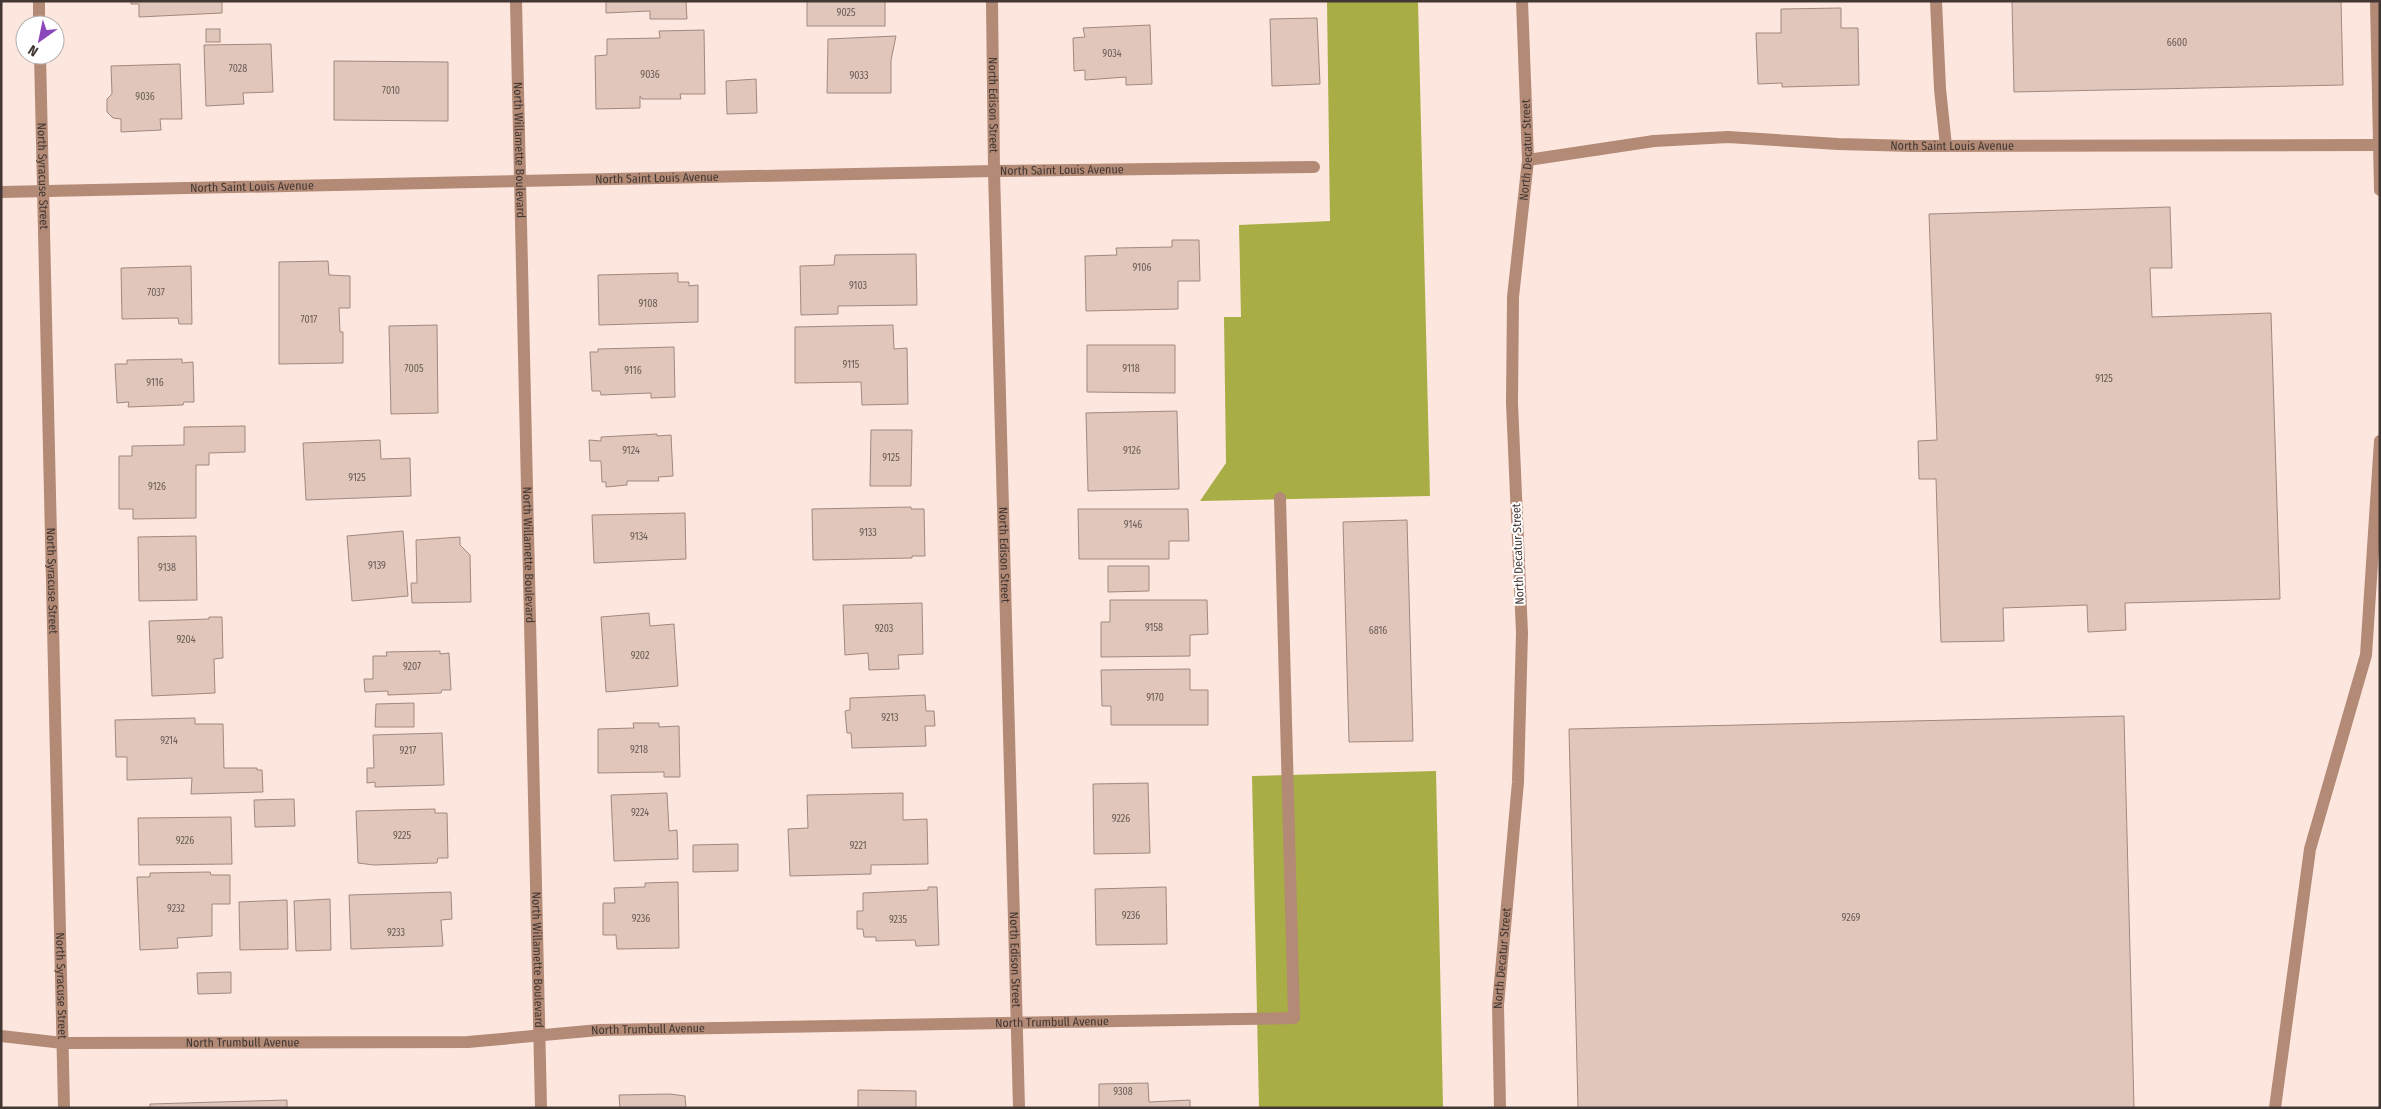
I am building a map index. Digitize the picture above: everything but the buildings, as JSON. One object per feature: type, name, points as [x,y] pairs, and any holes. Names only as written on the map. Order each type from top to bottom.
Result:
[{"type":"street","points":[[38,1],[39,15]]},
{"type":"street","name":"North Willamette Boulevard","points":[[516,1],[541,1108]]},
{"type":"street","name":"North Edison Street","points":[[992,1],[994,171],[1019,1108]]},
{"type":"street","name":"North Decatur Street","points":[[1500,1108],[1498,1005],[1518,782],[1521,643],[1512,403],[1513,297],[1528,160],[1522,1]]},
{"type":"street","points":[[1936,1],[1940,89],[1946,146]]},
{"type":"street","points":[[2376,1],[2380,190]]},
{"type":"street","name":"North Syracuse Street","points":[[40,65],[64,1108]]},
{"type":"street","name":"North Saint Louis Avenue","points":[[1528,160],[1654,141],[1728,137],[1838,144],[1946,146],[2379,145]]},
{"type":"street","name":"North Saint Louis Avenue","points":[[1,192],[994,171],[1314,167]]},
{"type":"street","points":[[2275,1108],[2310,849],[2366,654],[2380,441]]},
{"type":"street","name":"North Trumbull Avenue","points":[[1,1036],[63,1043],[468,1042],[599,1030],[1294,1018],[1280,498]]},
{"type":"shaded area","points":[[1327,1],[1418,1],[1430,496],[1200,501],[1226,463],[1224,317],[1241,317],[1239,225],[1330,221]]},
{"type":"shaded area","points":[[1436,771],[1443,1108],[1259,1108],[1252,776]]}]
